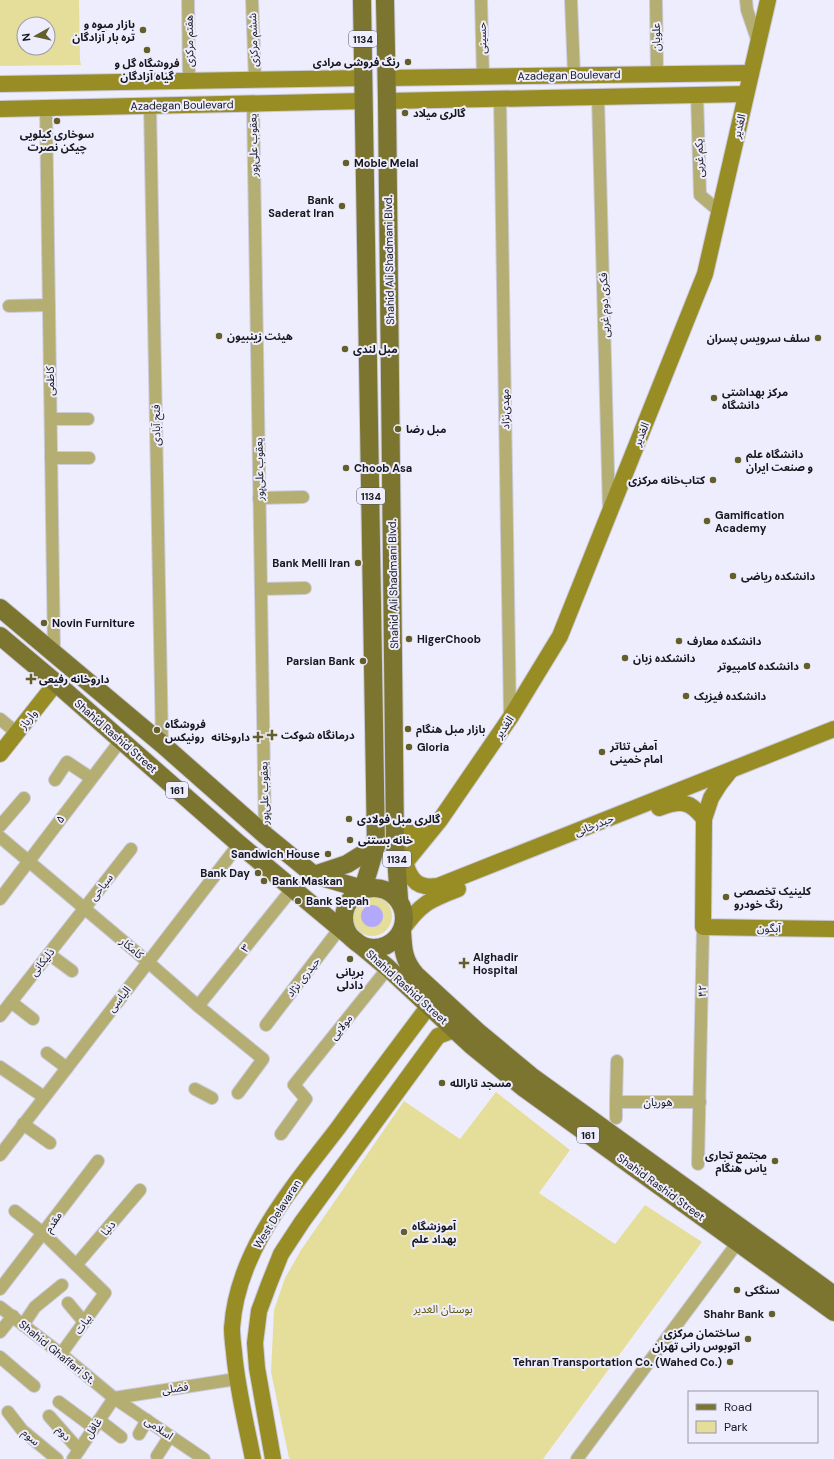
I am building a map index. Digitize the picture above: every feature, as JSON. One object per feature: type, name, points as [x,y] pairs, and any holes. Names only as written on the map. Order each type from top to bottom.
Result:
[{"type":"main road","name":"1134","points":[[362,0],[364,101]]},
{"type":"main road","name":"1134","points":[[385,0],[387,101]]},
{"type":"main road","name":"الغدیر","points":[[401,859],[429,833],[510,718],[560,636],[705,274],[768,0]]},
{"type":"main road","name":"Azadegan Boulevard","points":[[387,78],[751,73]]},
{"type":"main road","points":[[0,84],[387,78]]},
{"type":"main road","name":"Azadegan Boulevard","points":[[387,101],[746,94]]},
{"type":"main road","points":[[364,101],[387,101]]},
{"type":"main road","name":"Azadegan Boulevard","points":[[0,109],[364,101]]},
{"type":"main road","name":"Shahid Ali Shadmani Blvd.","points":[[363,889],[375,850],[364,101]]},
{"type":"main road","name":"Shahid Ali Shadmani Blvd.","points":[[387,101],[397,826],[401,859],[399,899]]},
{"type":"main road","name":"Shahid Rashid Street","points":[[0,608],[162,744],[265,835],[314,875],[363,889]]},
{"type":"main road","name":"Shahid Rashid Street","points":[[0,636],[56,683],[239,844],[388,968],[454,1030],[524,1088],[834,1312]]},
{"type":"main road","points":[[30,661],[36,660],[41,656],[43,651],[49,649]]},
{"type":"main road","points":[[56,683],[76,686],[129,731],[162,744]]},
{"type":"main road","name":"وارباز","points":[[0,754],[56,683]]},
{"type":"main road","name":"حیدرخانی","points":[[401,859],[408,872],[419,884],[424,886],[438,886],[834,729]]},
{"type":"main road","name":"۴۲","points":[[703,927],[704,819],[711,798],[719,784],[731,770]]},
{"type":"main road","name":"حیدرخانی","points":[[402,930],[415,913],[431,900],[672,803],[690,804],[699,811],[704,819]]},
{"type":"main road","points":[[397,826],[429,833]]},
{"type":"main road","points":[[314,875],[348,864],[375,850],[379,858],[401,859]]},
{"type":"main road","points":[[379,888],[387,890],[399,899],[404,909],[405,919],[402,930],[398,938],[382,947],[368,947],[356,942],[346,929],[344,913],[346,906],[356,893],[363,889],[379,888]]},
{"type":"main road","name":"آبگون","points":[[703,927],[834,929]]},
{"type":"main road","name":"Shahid Rashid Street","points":[[402,930],[405,958],[409,967],[478,1032],[531,1076],[834,1295]]},
{"type":"main road","name":"West Delavaran","points":[[253,1459],[236,1379],[232,1329],[236,1297],[246,1270],[258,1240],[306,1169],[428,1007]]},
{"type":"main road","points":[[274,1459],[257,1368],[255,1343],[259,1311],[281,1254],[302,1222],[438,1036],[454,1030]]},
{"type":"street","name":"هفتم مرکزی","points":[[188,0],[189,81]]},
{"type":"street","name":"ششم مرکزی","points":[[252,0],[254,80]]},
{"type":"street","name":"حسینی","points":[[482,0],[483,76]]},
{"type":"street","points":[[571,0],[574,75]]},
{"type":"street","name":"علویان","points":[[656,0],[657,74]]},
{"type":"street","points":[[746,0],[747,10],[758,42]]},
{"type":"street","name":"یکم غربی","points":[[697,95],[700,195],[720,212]]},
{"type":"street","name":"فکری دوم غربی","points":[[598,97],[609,513]]},
{"type":"street","name":"مهدی‌نژاد","points":[[500,99],[510,718]]},
{"type":"street","name":"یعقوب علی‌پور","points":[[252,104],[265,835]]},
{"type":"street","name":"فتح آبادی","points":[[150,106],[162,744]]},
{"type":"street","name":"کاظمی","points":[[46,108],[51,419],[49,649]]},
{"type":"street","points":[[9,306],[49,305]]},
{"type":"street","points":[[51,419],[88,419]]},
{"type":"street","points":[[51,458],[89,458]]},
{"type":"street","points":[[259,498],[303,497]]},
{"type":"street","points":[[261,589],[305,588]]},
{"type":"street","points":[[0,719],[17,733]]},
{"type":"street","name":"۵","points":[[0,899],[121,740]]},
{"type":"street","points":[[55,780],[67,762],[91,778]]},
{"type":"street","points":[[0,826],[24,798]]},
{"type":"street","name":"کامکار","points":[[0,838],[148,962],[198,1006],[263,1059],[238,1093]]},
{"type":"street","name":"الیاسی","points":[[0,1155],[239,844]]},
{"type":"street","name":"سیاحی","points":[[84,908],[131,849]]},
{"type":"street","name":"۳","points":[[198,1006],[292,889]]},
{"type":"street","name":"ذلیکانی","points":[[0,1016],[84,908]]},
{"type":"street","name":"۴۲","points":[[698,1164],[703,927]]},
{"type":"street","name":"حیدری نژاد","points":[[266,1025],[340,928]]},
{"type":"street","points":[[49,954],[72,971]]},
{"type":"street","name":"مولایی","points":[[281,1134],[306,1099],[294,1085],[388,968]]},
{"type":"street","points":[[11,1002],[33,1019]]},
{"type":"street","points":[[48,1053],[66,1068]]},
{"type":"street","points":[[616,1118],[617,1061]]},
{"type":"street","points":[[0,1067],[44,1097]]},
{"type":"street","points":[[195,1089],[212,1098]]},
{"type":"street","name":"هوریان","points":[[616,1102],[700,1102]]},
{"type":"street","points":[[23,1124],[50,1143]]},
{"type":"street","name":"مقدم","points":[[98,1161],[43,1233],[105,1293]]},
{"type":"street","name":"دنیا","points":[[76,1265],[140,1190]]},
{"type":"street","points":[[0,1289],[43,1233],[15,1211]]},
{"type":"street","points":[[577,1459],[738,1242]]},
{"type":"street","points":[[24,1324],[35,1307],[62,1285]]},
{"type":"street","name":"بیات","points":[[61,1354],[105,1293]]},
{"type":"street","points":[[68,1303],[84,1322]]},
{"type":"street","name":"Shahid Ghaffari St.","points":[[0,1308],[24,1324],[114,1398]]},
{"type":"street","points":[[0,1332],[13,1316]]},
{"type":"street","points":[[0,1356],[34,1386]]},
{"type":"street","name":"فضلی","points":[[114,1398],[236,1379]]},
{"type":"street","name":"اسلامی","points":[[114,1398],[204,1459]]},
{"type":"street","name":"غافل","points":[[76,1455],[114,1398]]},
{"type":"street","points":[[59,1402],[121,1437]]},
{"type":"street","name":"سوم","points":[[8,1412],[22,1430],[57,1459]]},
{"type":"street","name":"دوم","points":[[49,1416],[76,1455]]},
{"type":"street","points":[[139,1434],[147,1420]]},
{"type":"street","points":[[157,1456],[170,1436]]},
{"type":"green space","points":[[0,0],[79,0],[81,65],[0,66]]},
{"type":"green space","points":[[372,896],[380,898],[386,902],[390,908],[392,916],[390,924],[386,930],[380,934],[372,936],[364,934],[358,930],[354,924],[352,916],[354,908],[358,902],[364,898]]},
{"type":"green space","name":"بوستان الغدیر","points":[[496,1092],[570,1150],[539,1193],[615,1244],[645,1205],[702,1242],[543,1459],[289,1458],[271,1372],[274,1310],[285,1278],[301,1250],[404,1101],[460,1139]]},
{"type":"shaded area","points":[[372,905],[380,908],[383,916],[380,924],[372,927],[364,924],[361,916],[364,908]]},
{"type":"place","name":"بازار میوه و تره بار آزادگان","points":[[143,30]]},
{"type":"place","name":"فروشگاه گل و گیاه آزادگان","points":[[147,50]]},
{"type":"place","name":"رنگ فروشی مرادی","points":[[408,62]]},
{"type":"place","name":"گالری میلاد","points":[[405,113]]},
{"type":"place","name":"سوخاری کیلویی چیکن نصرت","points":[[57,121]]},
{"type":"place","name":"Moble Melal","points":[[346,163]]},
{"type":"place","name":"Bank Saderat Iran","points":[[342,206]]},
{"type":"place","name":"هیئت زینبیون","points":[[219,336]]},
{"type":"place","name":"سلف سرویس پسران","points":[[818,338]]},
{"type":"place","name":"مبل لندی","points":[[345,349]]},
{"type":"place","name":"مرکز بهداشتی دانشگاه","points":[[714,398]]},
{"type":"place","name":"مبل رضا","points":[[398,429]]},
{"type":"place","name":"دانشگاه علم و صنعت ایران","points":[[738,460]]},
{"type":"place","name":"Choob Asa","points":[[346,468]]},
{"type":"place","name":"کتاب‌خانه مرکزی","points":[[713,480]]},
{"type":"place","name":"Gamification Academy","points":[[707,521]]},
{"type":"place","name":"Bank Melli Iran","points":[[358,563]]},
{"type":"place","name":"دانشکده ریاضی","points":[[733,576]]},
{"type":"place","name":"Novin Furniture","points":[[44,623]]},
{"type":"place","name":"HigerChoob","points":[[409,639]]},
{"type":"place","name":"دانشکده معارف","points":[[679,641]]},
{"type":"place","name":"دانشکده زبان","points":[[625,658]]},
{"type":"place","name":"Parsian Bank","points":[[363,661]]},
{"type":"place","name":"دانشکده کامپیوتر","points":[[807,666]]},
{"type":"place","name":"داروخانه رفیعی","points":[[31,679]]},
{"type":"place","name":"دانشکده فیزیک","points":[[686,696]]},
{"type":"place","name":"بازار مبل هنگام","points":[[408,729]]},
{"type":"place","name":"فروشگاه رونیکس","points":[[157,730]]},
{"type":"place","name":"درمانگاه شوکت","points":[[272,735]]},
{"type":"place","name":"داروخانه","points":[[258,737]]},
{"type":"place","name":"Gloria","points":[[409,747]]},
{"type":"place","name":"آمفی تئاتر امام خمینی","points":[[602,752]]},
{"type":"place","name":"گالری مبل فولادی","points":[[349,819]]},
{"type":"place","name":"خانه بستنی","points":[[350,840]]},
{"type":"place","name":"Sandwich House","points":[[328,854]]},
{"type":"place","name":"Bank Day","points":[[258,873]]},
{"type":"place","name":"Bank Maskan","points":[[264,881]]},
{"type":"place","name":"کلینیک تخصصی رنگ خودرو","points":[[726,897]]},
{"type":"place","name":"Bank Sepah","points":[[298,901]]},
{"type":"place","name":"بریانی دادلی","points":[[350,959]]},
{"type":"place","name":"Alghadir Hospital","points":[[464,963]]},
{"type":"place","name":"مسجد ثارالله","points":[[442,1083]]},
{"type":"place","name":"مجتمع تجاری یاس هنگام","points":[[775,1161]]},
{"type":"place","name":"آموزشگاه بهداد علم","points":[[404,1232]]},
{"type":"place","name":"سنگکی","points":[[737,1290]]},
{"type":"place","name":"Shahr Bank","points":[[772,1314]]},
{"type":"place","name":"ساختمان مرکزی اتوبوس رانی تهران","points":[[748,1339]]},
{"type":"place","name":"Tehran Transportation Co. (Wahed Co.)","points":[[730,1362]]}]
